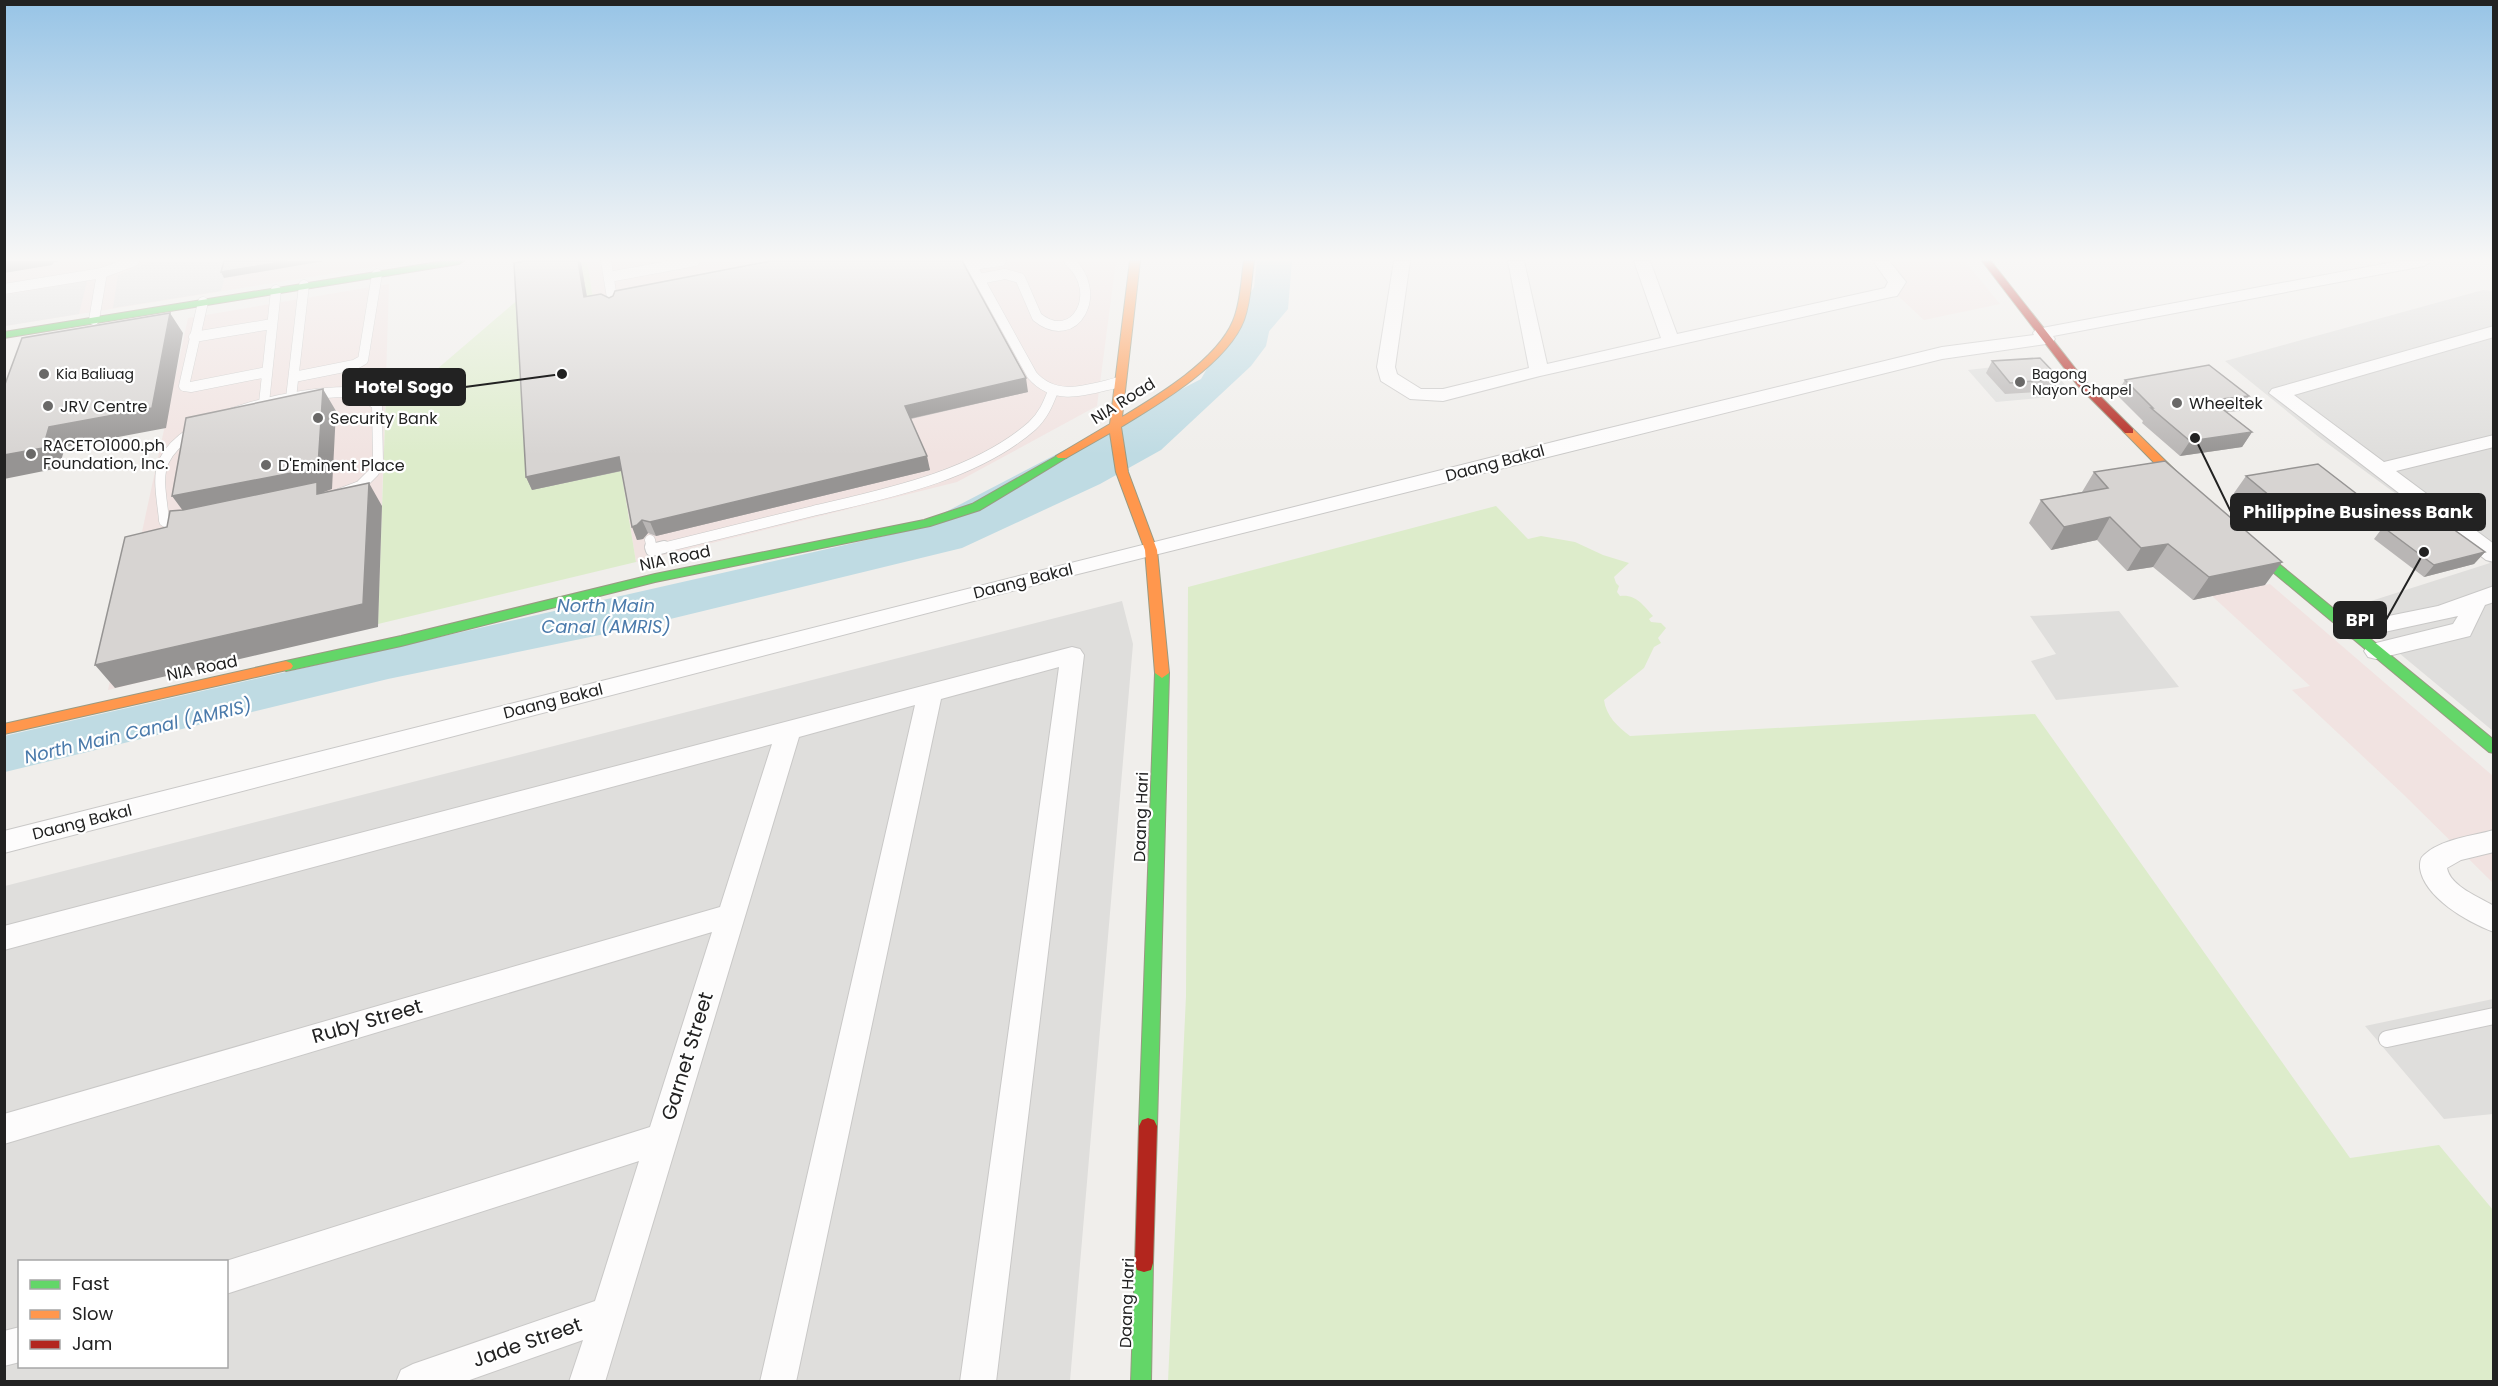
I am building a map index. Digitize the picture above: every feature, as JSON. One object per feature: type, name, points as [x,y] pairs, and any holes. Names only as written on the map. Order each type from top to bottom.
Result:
[{"type":"main road","points":[[4,335],[60,326]]},
{"type":"main road","name":"Daang Hari","points":[[1127,326],[1114,426],[1122,472],[1151,550],[1162,662],[1141,1382]]},
{"type":"main road","name":"NIA Road","points":[[4,729],[401,641],[655,578],[926,523],[976,507],[1159,399],[1217,352],[1236,326]]},
{"type":"main road","points":[[2036,326],[2082,384],[2197,499]]},
{"type":"main road","points":[[2231,530],[2493,748]]},
{"type":"street","points":[[1392,326],[1386,367],[1388,377],[1417,395],[1443,395],[1743,326]]},
{"type":"street","points":[[1530,326],[1539,371]]},
{"type":"street","points":[[1665,326],[1671,342]]},
{"type":"street","name":"Daang Bakal","points":[[4,842],[1051,574],[1879,368],[1942,353],[2096,326]]},
{"type":"street","points":[[2493,331],[2279,393],[2493,555]]},
{"type":"street","points":[[2381,469],[2493,441]]},
{"type":"street","points":[[2352,631],[2442,614],[2486,596]]},
{"type":"street","points":[[2376,651],[2462,630],[2486,596]]},
{"type":"street","points":[[4,938],[1072,655],[978,1382]]},
{"type":"street","points":[[778,1382],[930,693]]},
{"type":"street","name":"Garnet Street","points":[[587,1382],[788,731]]},
{"type":"street","points":[[2493,841],[2454,851],[2433,863],[2435,878],[2448,892],[2493,920]]},
{"type":"street","name":"Ruby Street","points":[[4,1129],[731,915]]},
{"type":"street","points":[[228,1275],[661,1139]]},
{"type":"street","name":"Jade Street","points":[[413,1382],[607,1314]]},
{"type":"lane","points":[[197,326],[184,386],[191,387],[267,372]]},
{"type":"lane","points":[[194,337],[262,326]]},
{"type":"lane","points":[[264,403],[272,326]]},
{"type":"lane","points":[[291,398],[300,326]]},
{"type":"lane","points":[[294,377],[354,366],[363,360],[366,354],[370,326]]},
{"type":"lane","points":[[1005,326],[1032,375],[1042,387],[1053,391],[1078,390],[1120,382]]},
{"type":"lane","points":[[650,540],[652,550],[863,498],[964,468],[1006,444],[1033,425],[1046,409],[1053,391]]},
{"type":"lane","points":[[345,392],[362,393],[370,397],[377,405],[378,462],[366,480],[349,492],[323,500],[198,526],[179,528],[168,525],[164,521],[162,463],[174,447],[194,431],[264,403],[291,398],[345,392]]},
{"type":"lane","points":[[2387,1039],[2493,1016]]},
{"type":"shaded area","name":"D'Eminent Place","points":[[186,326],[388,326],[378,624],[108,690]]},
{"type":"shaded area","points":[[598,326],[1108,326],[1097,406],[957,482],[636,562]]},
{"type":"shaded area","points":[[2353,326],[2493,326],[2493,731],[2346,609],[2490,563],[2320,438],[2225,361]]},
{"type":"shaded area","points":[[2044,361],[2074,395],[1996,402],[1968,370]]},
{"type":"shaded area","points":[[2270,584],[2493,776],[2493,883],[2403,794],[2292,690],[2310,686],[2212,596]]},
{"type":"shaded area","points":[[1122,601],[1133,644],[1070,1381],[5,1382],[5,886]]},
{"type":"shaded area","points":[[2119,611],[2179,687],[2056,700],[2031,661],[2056,654],[2030,616]]},
{"type":"shaded area","points":[[2493,999],[2493,1114],[2444,1119],[2365,1026]]},
{"type":"green space","points":[[488,326],[598,326],[636,562],[378,624],[386,393],[429,376]]},
{"type":"green space","points":[[1496,506],[1528,539],[1541,536],[1575,542],[1603,555],[1629,563],[1614,577],[1619,586],[1617,592],[1620,596],[1639,601],[1653,616],[1649,619],[1651,622],[1661,623],[1666,628],[1658,638],[1661,643],[1654,647],[1644,668],[1604,700],[1610,716],[1630,736],[2035,714],[2350,1158],[2439,1145],[2493,1210],[2493,1381],[1168,1381],[1186,996],[1188,587]]},
{"type":"water","name":"North Main Canal (AMRIS)","points":[[1232,326],[1270,326],[1266,346],[1251,366],[1161,450],[1100,484],[962,548],[629,629],[388,679],[5,772],[4,736],[911,530],[1201,379]]},
{"type":"building","points":[[95,326],[168,326],[152,408],[49,427],[43,448],[4,455],[4,387],[22,338]]},
{"type":"building","points":[[518,326],[997,326],[1026,378],[905,406],[927,456],[650,522],[642,520],[632,527],[619,457],[526,477]]},
{"type":"building","points":[[2040,358],[2060,379],[2010,383],[1992,361]]},
{"type":"building","points":[[2209,365],[2249,396],[2211,400],[2252,432],[2190,441],[2151,408],[2153,408],[2125,380]]},
{"type":"building","points":[[323,389],[318,466],[172,496],[186,418]]},
{"type":"building","points":[[2165,461],[2282,562],[2209,577],[2168,544],[2141,548],[2110,517],[2064,527],[2041,500],[2108,488],[2094,472]]},
{"type":"building","points":[[2318,464],[2362,498],[2288,511],[2246,476]]},
{"type":"building","points":[[317,482],[317,494],[369,483],[363,604],[95,665],[125,537],[167,527],[170,511]]},
{"type":"building","points":[[2435,516],[2485,552],[2434,565],[2383,527]]},
{"type":"waterway","name":"North Main Canal (AMRIS)","points":[[1246,344],[1263,326]]},
{"type":"traffic: fast","points":[[4,335],[61,326]]},
{"type":"traffic: fast","points":[[286,666],[401,641],[655,578],[926,523],[976,507],[1062,456]]},
{"type":"traffic: fast","points":[[2242,540],[2494,748]]},
{"type":"traffic: fast","points":[[1148,1126],[1162,673]]},
{"type":"traffic: fast","points":[[1141,1382],[1144,1263]]},
{"type":"traffic: slow","points":[[1127,326],[1115,426],[1122,472],[1151,550],[1162,673]]},
{"type":"traffic: slow","points":[[1062,456],[1158,399],[1183,381],[1224,344],[1236,326]]},
{"type":"traffic: slow","points":[[2129,431],[2191,493]]},
{"type":"traffic: slow","points":[[4,729],[286,666]]},
{"type":"traffic: jam","points":[[2036,326],[2082,384],[2129,431]]},
{"type":"traffic: jam","points":[[1144,1263],[1148,1126]]},
{"type":"place","name":"Kia Baliuag","points":[[44,374]]},
{"type":"place","name":"Hotel Sogo","points":[[562,374]]},
{"type":"place","name":"Bagong Nayon Chapel","points":[[2020,382]]},
{"type":"place","name":"Wheeltek","points":[[2177,403]]},
{"type":"place","name":"JRV Centre","points":[[48,406]]},
{"type":"place","name":"Security Bank","points":[[318,418]]},
{"type":"place","name":"Philippine Business Bank","points":[[2195,438]]},
{"type":"place","name":"RACETO1000.ph Foundation, Inc.","points":[[31,454]]},
{"type":"place","name":"D'Eminent Place","points":[[266,465]]},
{"type":"place","name":"BPI","points":[[2424,552]]}]
